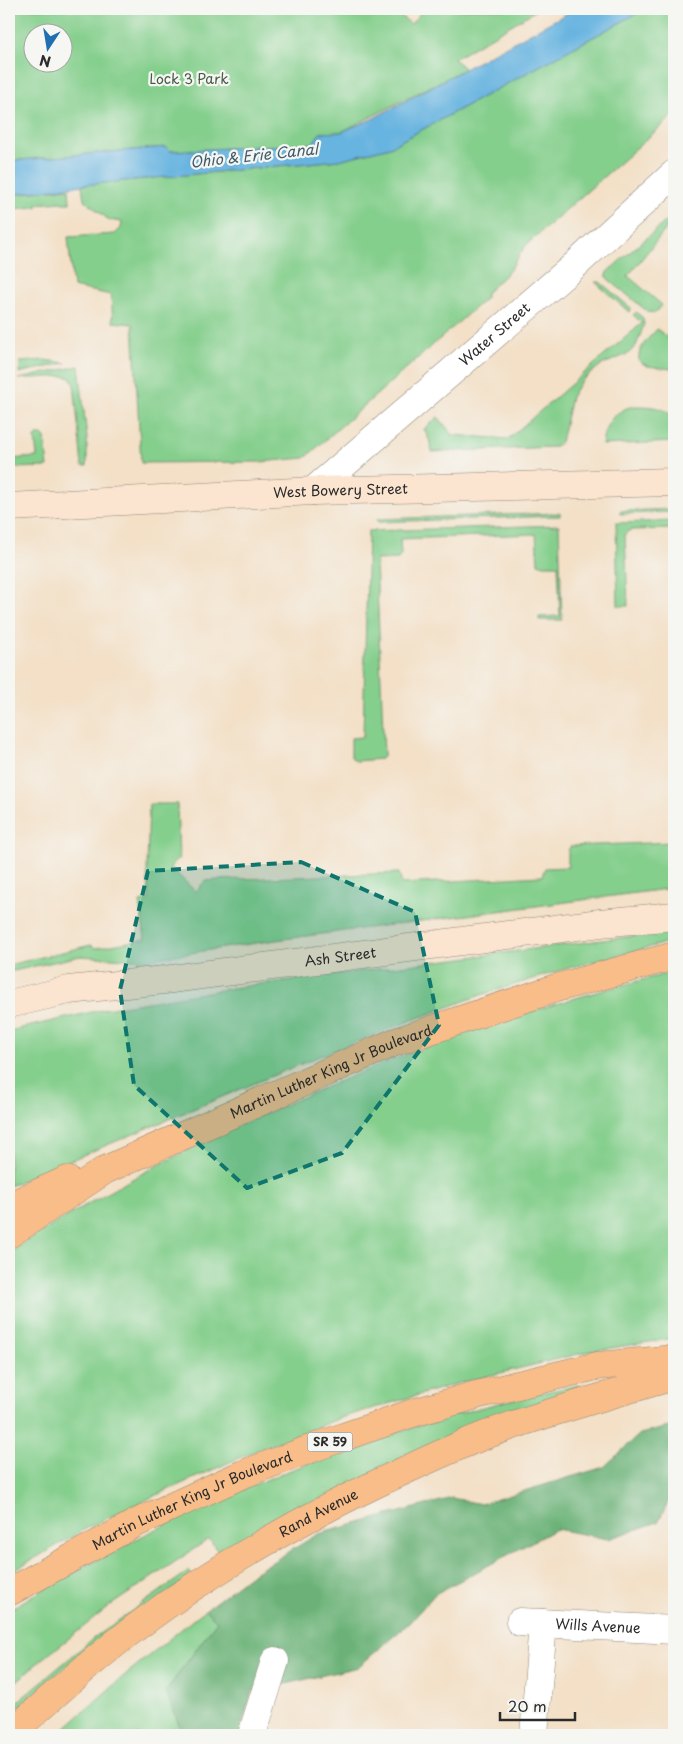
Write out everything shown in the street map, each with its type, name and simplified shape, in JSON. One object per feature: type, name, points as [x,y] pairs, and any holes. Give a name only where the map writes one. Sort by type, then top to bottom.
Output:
[{"type":"main road","name":"Martin Luther King Jr Boulevard","points":[[9,1234],[105,1170],[395,1042],[556,988],[674,956]]},
{"type":"main road","points":[[9,1206],[62,1181],[105,1170]]},
{"type":"main road","name":"Martin Luther King Jr Boulevard","points":[[9,1592],[154,1515],[243,1474],[342,1437],[413,1413],[476,1395],[597,1366],[674,1359]]},
{"type":"main road","name":"Rand Avenue","points":[[9,1735],[52,1696],[133,1629],[201,1581],[296,1524],[376,1483],[501,1429],[674,1376]]},
{"type":"street","name":"Water Street","points":[[313,491],[559,280],[674,174]]},
{"type":"street","name":"West Bowery Street","points":[[9,507],[313,491],[674,482]]},
{"type":"street","name":"Ash Street","points":[[9,1004],[69,990],[164,980],[674,916]]},
{"type":"street","name":"Wills Avenue","points":[[534,1735],[531,1623],[674,1630]]},
{"type":"street","points":[[252,1735],[275,1661]]},
{"type":"highlighted area","points":[[301,862],[415,912],[439,1025],[342,1153],[247,1188],[134,1085],[120,990],[148,871]]},
{"type":"green space","name":"Lock 3 Park","points":[[9,9],[392,9],[411,24],[424,9],[538,9],[454,59],[465,69],[341,132],[320,133],[312,144],[170,151],[165,147],[9,161]]},
{"type":"green space","points":[[645,9],[663,9],[674,18],[674,115],[526,245],[509,271],[486,293],[486,298],[305,458],[260,462],[141,463],[133,324],[113,322],[111,295],[73,287],[68,237],[115,234],[121,228],[122,222],[109,220],[84,200],[82,185],[339,160],[390,147]]},
{"type":"green space","points":[[69,188],[70,203],[37,204],[37,207],[9,209],[9,195]]},
{"type":"green space","points":[[672,216],[674,219],[628,276],[662,305],[655,313],[648,312],[608,279],[606,275],[607,272]]},
{"type":"green space","points":[[595,282],[600,282],[632,309],[629,312]]},
{"type":"green space","points":[[636,312],[643,318],[644,324],[636,346],[628,354],[601,365],[581,381],[571,397],[561,442],[554,447],[432,452],[424,429],[438,417],[453,435],[508,439],[642,323],[633,315]]},
{"type":"green space","points":[[657,329],[674,343],[674,363],[671,369],[647,366],[639,361],[642,348]]},
{"type":"green space","points":[[44,360],[66,363],[19,373],[20,362]]},
{"type":"green space","points":[[79,366],[87,438],[87,466],[82,466],[74,384],[71,378],[64,376],[18,379]]},
{"type":"green space","points":[[634,406],[657,408],[668,412],[675,424],[674,442],[602,445],[605,431],[611,420],[621,411]]},
{"type":"green space","points":[[37,435],[42,435],[45,438],[48,467],[9,468],[9,459],[37,457],[35,438]]},
{"type":"green space","points":[[674,509],[674,512],[620,514],[620,511]]},
{"type":"green space","points":[[560,513],[560,516],[378,522],[377,519]]},
{"type":"green space","points":[[674,521],[674,529],[630,530],[625,534],[628,606],[618,606],[616,523]]},
{"type":"green space","points":[[559,525],[562,620],[539,620],[539,617],[560,616],[558,565],[538,563],[536,534],[400,539],[401,554],[398,559],[376,560],[384,755],[381,759],[356,761],[351,757],[351,738],[363,737],[368,531]]},
{"type":"green space","points":[[149,804],[177,804],[179,858],[170,867],[196,892],[205,881],[217,880],[399,873],[402,884],[542,876],[545,868],[568,867],[568,850],[571,846],[674,842],[674,888],[276,940],[144,960],[80,956],[9,972],[9,965],[91,945],[95,948],[145,939],[140,902],[149,900],[147,868]]},
{"type":"green space","points":[[672,931],[674,941],[569,968],[484,994],[407,1022],[320,1056],[9,1186],[9,1031],[105,1009],[245,986]]},
{"type":"green space","points":[[674,972],[674,1338],[587,1352],[463,1382],[343,1417],[248,1454],[163,1492],[89,1527],[9,1573],[9,1252],[141,1174],[304,1096],[364,1071],[486,1026],[548,1006]]},
{"type":"green space","points":[[578,1385],[580,1392],[221,1556],[209,1539],[111,1605],[9,1688],[9,1610],[75,1572],[143,1536],[213,1503],[284,1473],[356,1446],[429,1422]]},
{"type":"green space","points":[[673,1426],[674,1491],[658,1522],[608,1539],[556,1529],[435,1594],[409,1623],[358,1667],[252,1692],[239,1735],[183,1735],[166,1691],[217,1621],[205,1610],[251,1575],[318,1534],[452,1498],[481,1504],[604,1467],[640,1434]]},
{"type":"green space","points":[[189,1571],[192,1575],[64,1668],[9,1716],[9,1709],[95,1637]]},
{"type":"green space","points":[[205,1610],[218,1620],[166,1691],[183,1735],[57,1735],[125,1675]]},
{"type":"water","name":"Ohio & Erie Canal","points":[[575,9],[645,9],[390,147],[339,160],[83,185],[9,195],[9,161],[166,147],[170,151],[312,144],[320,133],[341,132],[372,119]]}]
